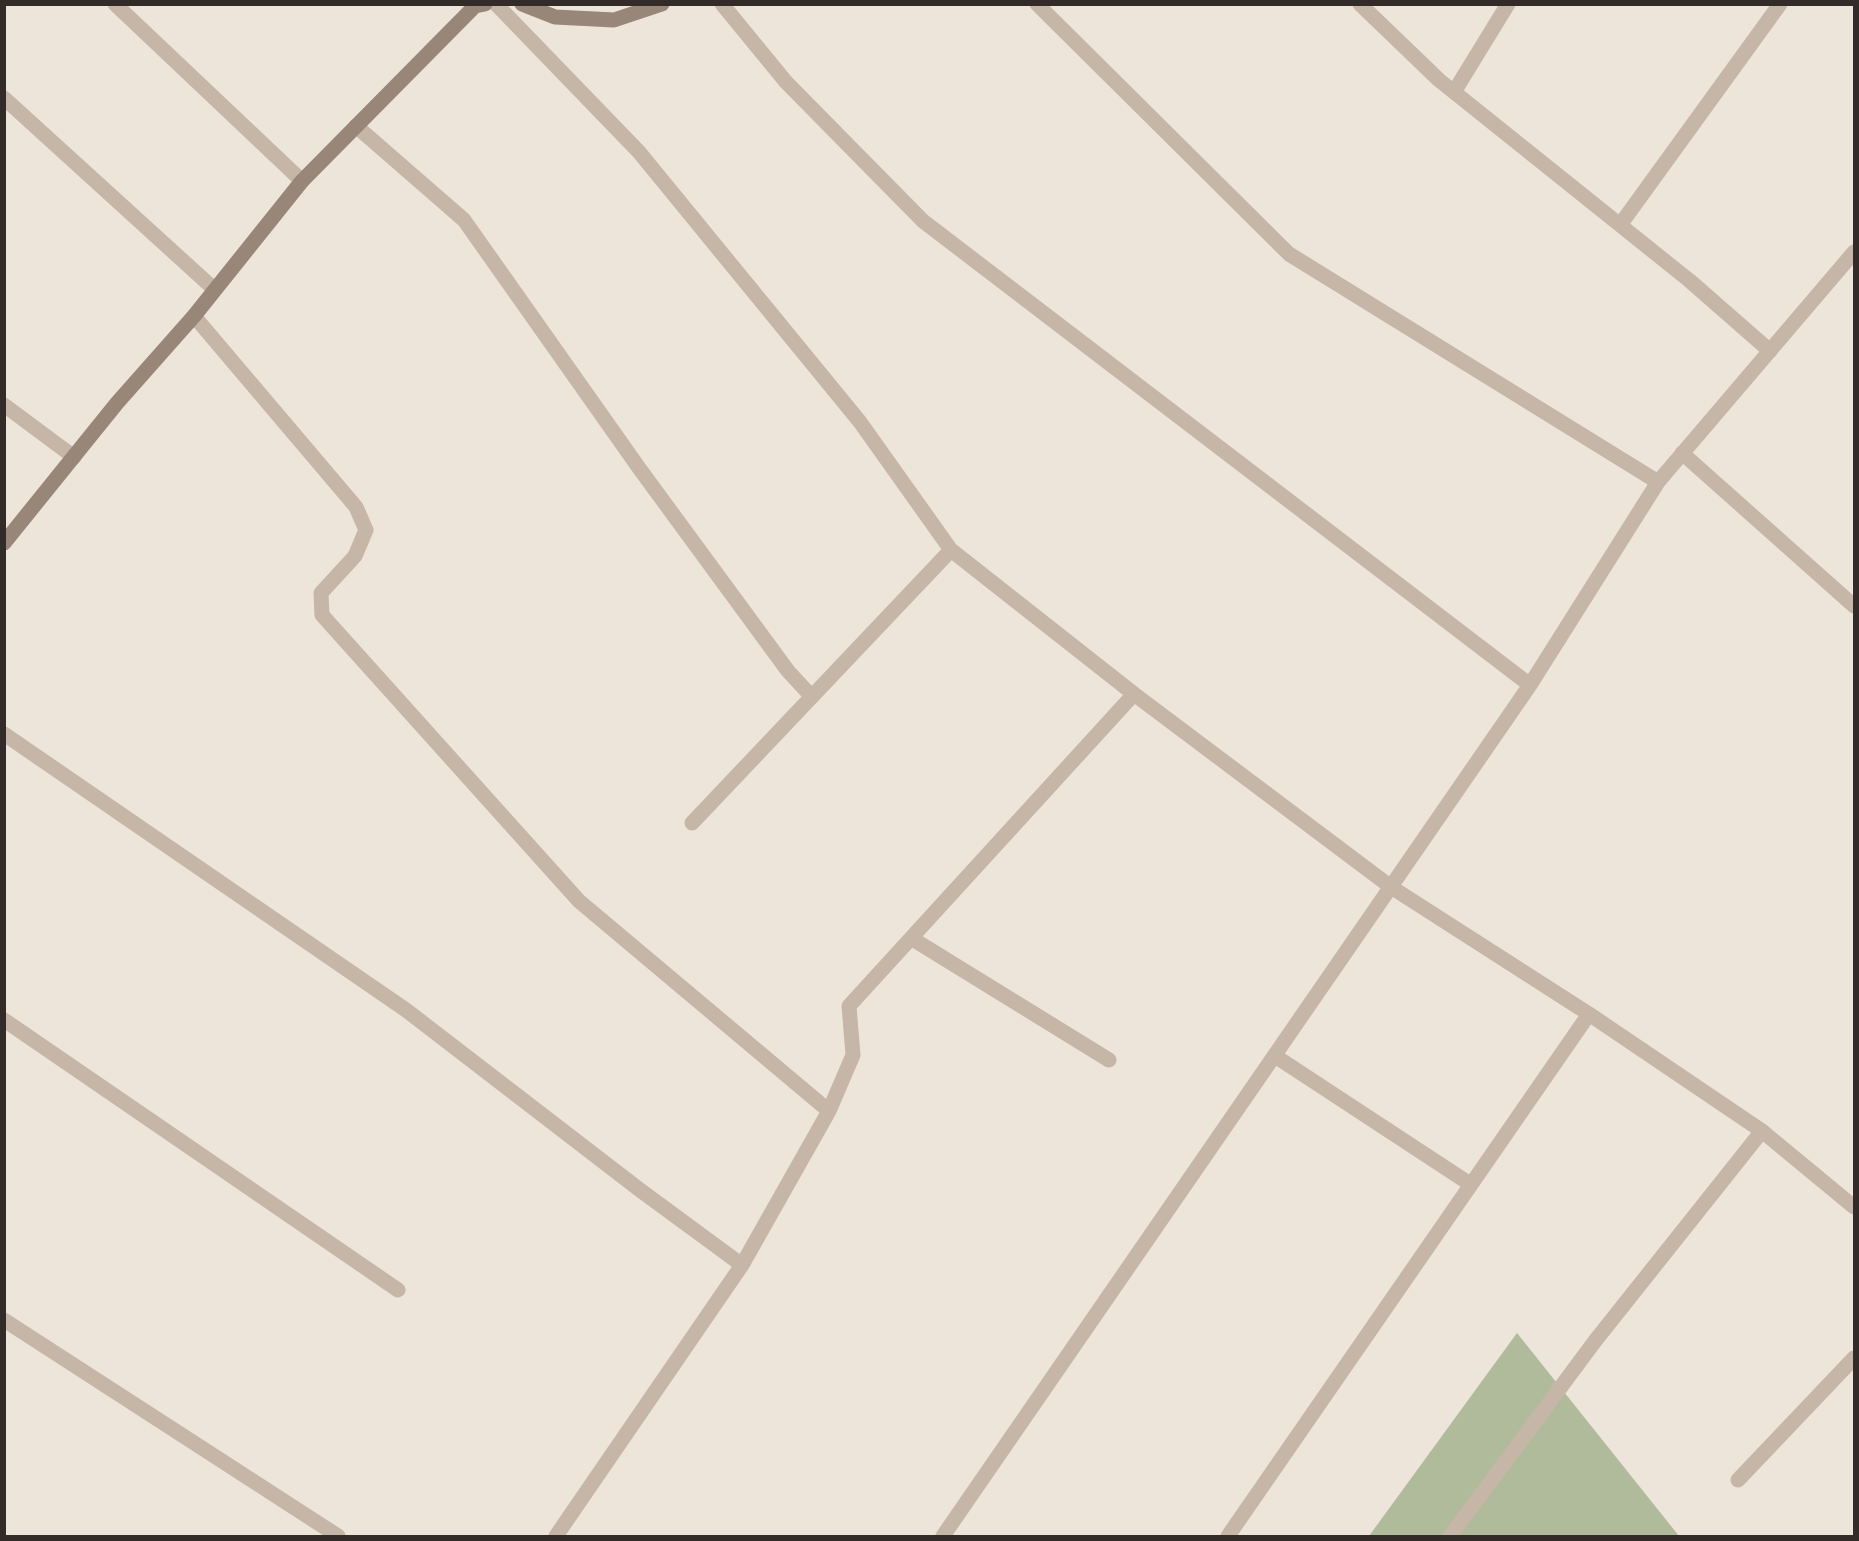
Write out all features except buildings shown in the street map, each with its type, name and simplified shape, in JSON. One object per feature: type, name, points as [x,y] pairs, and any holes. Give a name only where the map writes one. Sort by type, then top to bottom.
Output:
[{"type":"street","points":[[115,4],[302,181]]},
{"type":"street","points":[[4,543],[194,316],[302,181],[475,6],[484,4]]},
{"type":"street","points":[[496,4],[639,152],[860,422],[951,550],[1134,694],[1391,887],[1589,1014],[1761,1131],[1854,1207]]},
{"type":"street","points":[[522,4],[555,17],[614,20],[662,4]]},
{"type":"street","points":[[722,4],[786,82],[923,221],[1530,684]]},
{"type":"street","points":[[1037,4],[1289,254],[1658,482]]},
{"type":"street","points":[[1360,4],[1454,92],[1690,281],[1770,351]]},
{"type":"street","points":[[1454,92],[1509,4]]},
{"type":"street","points":[[1620,225],[1780,4]]},
{"type":"street","points":[[4,98],[214,290]]},
{"type":"street","points":[[356,126],[464,220],[646,478],[788,671],[812,697]]},
{"type":"street","points":[[943,1536],[1530,684],[1658,482],[1854,252]]},
{"type":"street","points":[[194,316],[356,507],[360,515],[366,530],[355,556],[321,593],[322,615],[579,902],[830,1111]]},
{"type":"street","points":[[4,405],[74,457]]},
{"type":"street","points":[[1682,453],[1854,606]]},
{"type":"street","points":[[692,823],[951,550]]},
{"type":"street","points":[[556,1536],[742,1264],[830,1111],[853,1056],[849,1006],[1134,694]]},
{"type":"street","points":[[4,734],[406,1010],[640,1190],[742,1264]]},
{"type":"street","points":[[911,938],[1109,1060]]},
{"type":"street","points":[[1228,1536],[1589,1014]]},
{"type":"street","points":[[4,1020],[398,1290]]},
{"type":"street","points":[[1275,1056],[1470,1184]]},
{"type":"street","points":[[1450,1536],[1595,1341],[1761,1131]]},
{"type":"street","points":[[4,1320],[338,1536]]},
{"type":"street","points":[[1738,1480],[1854,1358]]},
{"type":"green space","points":[[1517,1333],[1679,1536],[1369,1536]]}]
